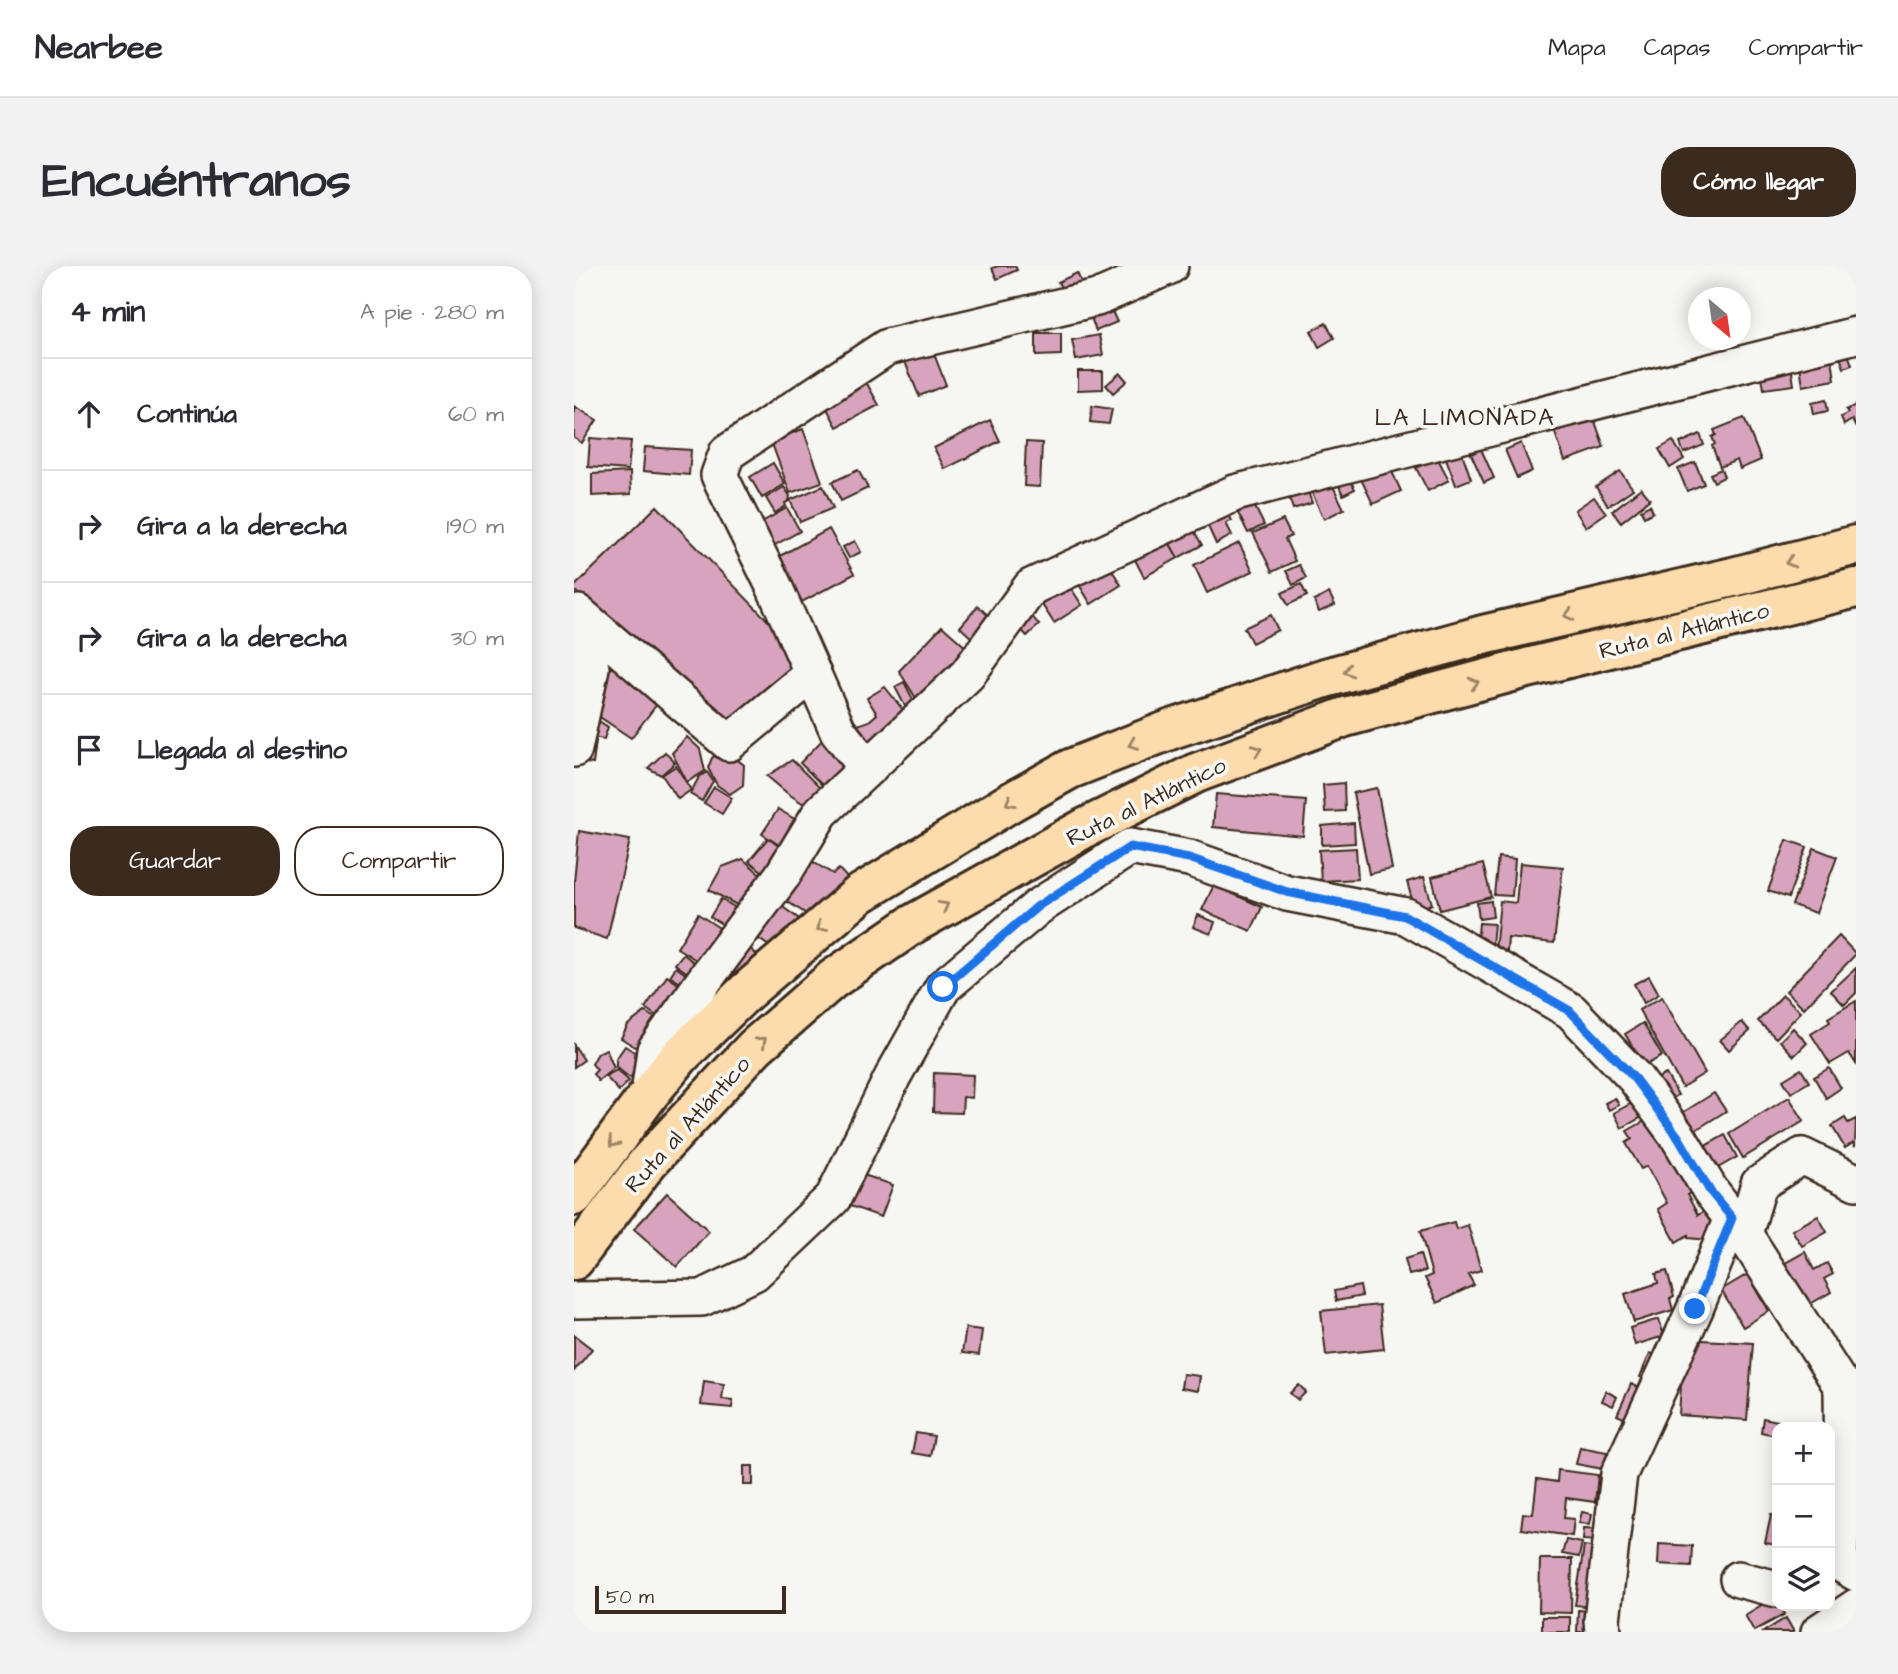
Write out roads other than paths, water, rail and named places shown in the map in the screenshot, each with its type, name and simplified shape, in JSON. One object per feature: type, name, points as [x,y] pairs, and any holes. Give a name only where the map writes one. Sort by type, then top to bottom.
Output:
[{"type":"highway","name":"Ruta al Atlántico","points":[[574,1196],[681,1055],[747,991],[860,894],[1070,769],[1172,729],[1325,678],[1483,635],[1733,577],[1856,545]]},
{"type":"highway","name":"Ruta al Atlántico","points":[[574,1260],[648,1162],[755,1047],[833,979],[913,924],[1085,828],[1196,773],[1345,717],[1527,668],[1856,588]]},
{"type":"street","points":[[868,769],[838,731],[774,586],[719,475],[726,453],[887,347],[1097,298],[1170,266]]},
{"type":"street","points":[[649,1094],[656,1050],[782,876],[821,812],[967,675],[1031,587],[1235,494],[1856,335]]},
{"type":"street","points":[[574,749],[591,667],[578,613],[729,743],[812,674]]},
{"type":"street","points":[[574,1300],[702,1298],[754,1273],[833,1198],[893,1076],[943,987],[1038,906],[1130,847],[1189,858],[1287,892],[1405,916],[1570,1011],[1634,1078],[1679,1138],[1710,1191],[1738,1226],[1849,1388],[1839,1563],[1856,1573]]},
{"type":"street","points":[[1603,1632],[1602,1620],[1619,1474],[1695,1309],[1759,1184],[1802,1156],[1856,1182]]},
{"type":"street","points":[[1738,1579],[1772,1588]]},
{"type":"street","points":[[1835,1599],[1856,1606]]},
{"type":"street","points":[[1819,1632],[1856,1606]]},
{"type":"district","name":"LA LIMONADA","points":[[1465,417]]}]
